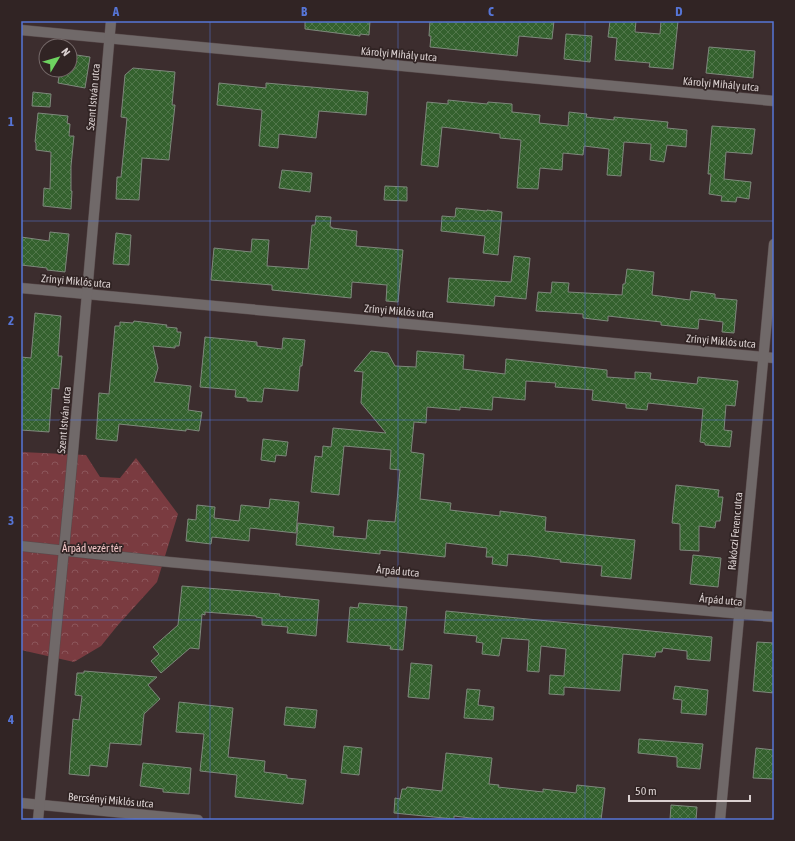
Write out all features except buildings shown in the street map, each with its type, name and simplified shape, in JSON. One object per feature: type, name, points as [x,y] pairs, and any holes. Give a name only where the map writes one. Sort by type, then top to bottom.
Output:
[{"type":"street","name":"Szent István utca","points":[[38,820],[88,294],[111,21]]},
{"type":"street","name":"Károlyi Mihály utca","points":[[21,30],[774,101]]},
{"type":"street","name":"Rákóczi Ferenc utca","points":[[720,820],[739,614],[769,358],[774,244]]},
{"type":"street","name":"Zrínyi Miklós utca","points":[[21,288],[769,358]]},
{"type":"street","name":"Árpád utca","points":[[21,546],[169,562],[774,617]]},
{"type":"street","name":"Bercsényi Miklós utca","points":[[21,803],[198,820]]},
{"type":"green space","name":"Árpád vezér tér","points":[[21,452],[86,455],[100,477],[120,478],[136,458],[178,514],[157,582],[101,646],[74,662],[21,650]]}]
